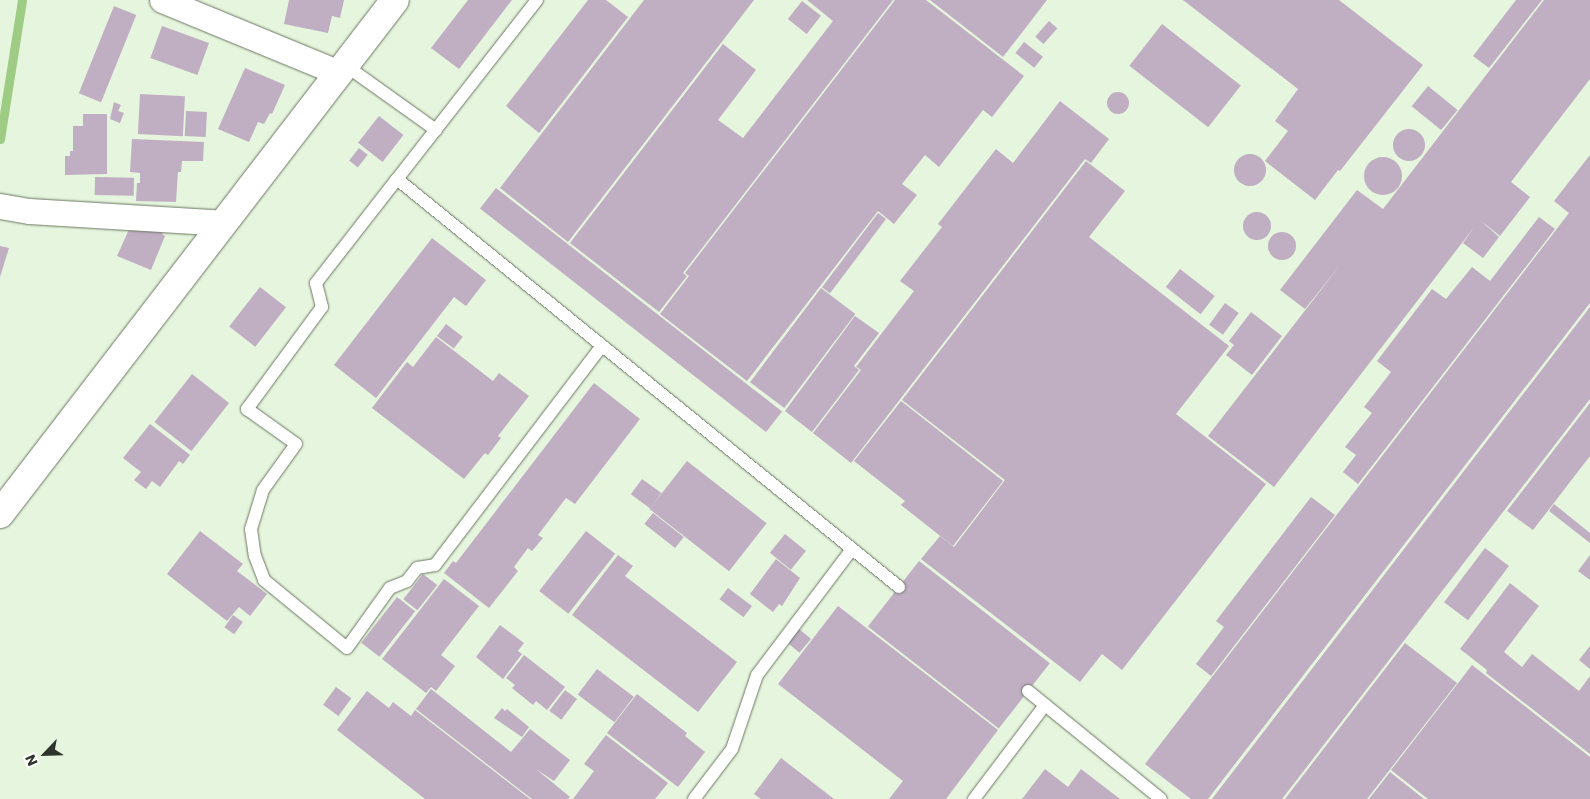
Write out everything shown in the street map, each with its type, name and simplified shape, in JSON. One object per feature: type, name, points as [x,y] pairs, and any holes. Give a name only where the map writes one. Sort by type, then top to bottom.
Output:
[{"type":"street","points":[[162,0],[342,69]]},
{"type":"street","points":[[0,514],[395,0]]},
{"type":"street","points":[[0,206],[29,211],[223,223]]},
{"type":"lane","points":[[537,0],[316,283],[322,307],[248,409],[296,444],[263,490],[251,529],[255,556],[264,580],[347,648],[390,588],[407,581],[417,568],[435,565],[602,346]]},
{"type":"lane","points":[[342,69],[436,130]]},
{"type":"lane","points":[[397,179],[899,587]]},
{"type":"lane","points":[[694,799],[732,749],[757,675],[852,549]]},
{"type":"lane","points":[[1028,691],[1161,799]]},
{"type":"lane","points":[[974,799],[1045,705]]},
{"type":"building","points":[[289,0],[344,0],[340,18],[332,16],[328,33],[284,24]]},
{"type":"building","points":[[468,0],[512,0],[459,69],[431,48]]},
{"type":"building","points":[[588,0],[606,0],[628,17],[539,133],[506,106]]},
{"type":"building","points":[[644,0],[754,0],[568,242],[500,188]]},
{"type":"building","points":[[807,0],[893,0],[683,273],[687,276],[659,312],[570,243],[723,44],[756,70],[718,120],[743,138],[833,21]]},
{"type":"building","points":[[895,0],[926,0],[1024,76],[992,117],[983,110],[939,167],[925,155],[902,184],[917,195],[894,224],[878,211],[747,381],[660,314],[689,276],[685,273]]},
{"type":"building","points":[[930,0],[1047,0],[1003,57]]},
{"type":"building","points":[[1183,0],[1339,0],[1423,65],[1315,200],[1265,161],[1288,131],[1275,121],[1298,89]]},
{"type":"building","points":[[1516,0],[1542,0],[1489,68],[1473,56]]},
{"type":"building","points":[[1544,0],[1590,0],[1590,79],[1511,182],[1530,197],[1500,236],[1480,220],[1499,237],[1483,258],[1463,243],[1475,226],[1274,487],[1208,436],[1341,264],[1305,309],[1280,290],[1357,190],[1383,209]]},
{"type":"building","points":[[802,1],[821,16],[807,34],[788,19]]},
{"type":"building","points":[[114,6],[136,15],[101,102],[79,93]]},
{"type":"building","points":[[1049,21],[1057,28],[1044,44],[1035,37]]},
{"type":"building","points":[[1162,24],[1241,86],[1208,127],[1129,66]]},
{"type":"building","points":[[162,26],[209,43],[197,75],[150,58]]},
{"type":"building","points":[[1024,42],[1043,57],[1034,68],[1015,53]]},
{"type":"building","points":[[245,68],[285,85],[272,114],[270,113],[264,124],[258,122],[249,142],[218,129]]},
{"type":"building","points":[[1428,86],[1458,110],[1441,130],[1412,106]]},
{"type":"building","points":[[1118,92],[1126,95],[1129,103],[1126,111],[1118,114],[1110,111],[1107,103],[1110,95]]},
{"type":"building","points":[[140,94],[185,96],[183,136],[138,134]]},
{"type":"building","points":[[1060,101],[1109,139],[1091,163],[1085,159],[851,463],[813,433],[861,370],[856,367],[914,291],[900,281],[942,227],[938,224],[996,149],[1013,163]]},
{"type":"building","points":[[114,102],[121,105],[118,111],[124,113],[120,123],[110,119]]},
{"type":"building","points":[[186,111],[207,112],[206,137],[185,136]]},
{"type":"building","points":[[83,114],[107,114],[107,174],[65,175],[65,156],[70,156],[70,151],[73,151],[73,126],[83,126]]},
{"type":"building","points":[[379,116],[403,135],[382,162],[358,143]]},
{"type":"building","points":[[1409,129],[1415,130],[1420,134],[1424,139],[1424,151],[1420,156],[1415,160],[1409,161],[1403,160],[1398,156],[1394,151],[1393,145],[1394,139],[1398,134],[1403,130]]},
{"type":"building","points":[[132,139],[204,142],[203,161],[182,161],[181,172],[178,172],[176,202],[136,201],[137,183],[140,183],[140,173],[130,172]]},
{"type":"building","points":[[359,148],[368,155],[358,167],[349,161]]},
{"type":"building","points":[[1250,154],[1256,155],[1261,159],[1265,164],[1265,176],[1261,181],[1256,185],[1250,186],[1244,185],[1239,181],[1235,176],[1234,170],[1235,164],[1239,159],[1244,155]]},
{"type":"building","points":[[1590,155],[1590,303],[1208,799],[1191,799],[1145,764],[1569,213],[1554,201]]},
{"type":"building","points":[[1383,157],[1396,163],[1402,176],[1396,189],[1383,195],[1370,189],[1364,176],[1370,163]]},
{"type":"building","points":[[1086,161],[1125,191],[1089,237],[1229,346],[1176,414],[1266,484],[1122,670],[1102,654],[1080,682],[921,559],[940,536],[954,547],[1005,480],[902,400]]},
{"type":"building","points":[[95,177],[134,178],[134,196],[95,195]]},
{"type":"building","points":[[496,188],[782,411],[766,432],[480,208]]},
{"type":"building","points":[[1257,212],[1267,216],[1271,226],[1267,236],[1257,240],[1247,236],[1243,226],[1247,216]]},
{"type":"building","points":[[878,213],[886,219],[830,293],[822,287]]},
{"type":"building","points":[[1539,217],[1555,229],[1358,484],[1343,472],[1356,455],[1345,447],[1372,413],[1364,407],[1391,372],[1377,361],[1432,289],[1446,299],[1472,267],[1490,281]]},
{"type":"building","points":[[131,225],[164,230],[162,234],[165,236],[151,270],[117,256]]},
{"type":"building","points":[[1282,232],[1292,236],[1296,246],[1292,256],[1282,260],[1272,256],[1268,246],[1272,236]]},
{"type":"building","points":[[432,238],[486,280],[466,306],[454,297],[376,398],[334,365]]},
{"type":"building","points":[[0,246],[9,248],[0,277]]},
{"type":"building","points":[[1180,269],[1215,296],[1201,314],[1166,287]]},
{"type":"building","points":[[260,287],[286,307],[255,347],[229,326]]},
{"type":"building","points":[[821,288],[855,314],[784,408],[750,382]]},
{"type":"building","points":[[1225,303],[1239,313],[1223,335],[1209,325]]},
{"type":"building","points":[[1590,307],[1590,399],[1282,799],[1212,799]]},
{"type":"building","points":[[1251,312],[1282,336],[1252,375],[1226,355],[1234,345],[1229,341]]},
{"type":"building","points":[[855,316],[879,333],[854,366],[859,370],[812,432],[785,411]]},
{"type":"building","points":[[446,324],[463,337],[454,349],[437,336]]},
{"type":"building","points":[[436,337],[493,381],[499,373],[529,396],[498,436],[501,438],[488,455],[485,453],[464,479],[372,408],[407,362],[413,367]]},
{"type":"building","points":[[192,374],[229,403],[191,451],[154,422]]},
{"type":"building","points":[[594,383],[640,419],[575,504],[566,498],[538,535],[543,538],[532,551],[528,548],[514,567],[518,571],[489,608],[444,573],[453,561],[456,563]]},
{"type":"building","points":[[901,401],[1003,481],[953,546],[901,505],[905,501],[854,461]]},
{"type":"building","points":[[1590,403],[1590,456],[1533,530],[1507,511]]},
{"type":"building","points":[[150,424],[190,455],[183,464],[179,461],[160,487],[152,481],[146,489],[134,480],[141,472],[123,458]]},
{"type":"building","points":[[687,461],[767,523],[729,571],[649,509]]},
{"type":"building","points":[[642,479],[661,493],[650,508],[631,494]]},
{"type":"building","points":[[1311,497],[1335,515],[1211,676],[1196,664],[1224,627],[1216,621]]},
{"type":"building","points":[[1554,504],[1590,533],[1590,543],[1549,511]]},
{"type":"building","points":[[653,513],[684,537],[675,548],[644,524]]},
{"type":"building","points":[[200,531],[243,564],[237,571],[267,594],[250,616],[239,607],[227,621],[167,574]]},
{"type":"building","points":[[586,531],[615,554],[568,614],[539,591]]},
{"type":"building","points":[[785,534],[806,551],[791,570],[770,553]]},
{"type":"building","points":[[1485,548],[1509,566],[1468,620],[1444,602]]},
{"type":"building","points":[[618,555],[633,566],[625,576],[737,662],[698,712],[572,615]]},
{"type":"building","points":[[1590,555],[1590,580],[1578,571]]},
{"type":"building","points":[[776,559],[800,578],[782,606],[779,604],[773,612],[750,594]]},
{"type":"building","points":[[919,561],[1050,663],[999,729],[868,626]]},
{"type":"building","points":[[423,574],[437,585],[417,610],[403,599]]},
{"type":"building","points":[[444,579],[479,606],[441,655],[455,666],[436,691],[431,687],[426,693],[382,659]]},
{"type":"building","points":[[1510,583],[1539,606],[1504,652],[1522,667],[1532,654],[1579,691],[1590,676],[1590,754],[1486,673],[1487,670],[1460,649]]},
{"type":"building","points":[[728,588],[752,606],[744,617],[720,599]]},
{"type":"building","points":[[397,597],[415,611],[379,657],[361,643]]},
{"type":"building","points":[[838,606],[998,730],[946,799],[889,799],[903,781],[778,684]]},
{"type":"building","points":[[233,615],[243,622],[234,634],[224,627]]},
{"type":"building","points":[[500,625],[524,643],[518,651],[522,654],[503,679],[476,657]]},
{"type":"building","points":[[798,628],[811,639],[799,653],[786,642]]},
{"type":"building","points":[[1405,643],[1457,683],[1367,799],[1285,799]]},
{"type":"building","points":[[1590,646],[1590,669],[1579,660]]},
{"type":"building","points":[[524,655],[565,687],[547,710],[536,701],[533,705],[512,688],[515,685],[506,678]]},
{"type":"building","points":[[1472,665],[1590,757],[1590,799],[1428,799],[1391,770]]},
{"type":"building","points":[[597,669],[634,697],[614,722],[578,695]]},
{"type":"building","points":[[336,687],[351,698],[338,716],[323,705]]},
{"type":"building","points":[[431,689],[511,752],[530,729],[570,760],[554,781],[536,769],[570,797],[568,799],[532,799],[416,709]]},
{"type":"building","points":[[565,690],[577,699],[561,720],[549,711]]},
{"type":"building","points":[[367,691],[389,708],[393,702],[411,716],[415,710],[530,799],[425,799],[337,730]]},
{"type":"building","points":[[637,694],[687,733],[685,736],[705,752],[678,787],[607,733]]},
{"type":"building","points":[[502,708],[505,711],[507,709],[529,727],[522,737],[494,718]]},
{"type":"building","points":[[606,735],[668,783],[655,799],[573,799],[594,771],[584,764]]},
{"type":"building","points":[[781,758],[834,799],[761,799],[754,794]]},
{"type":"building","points":[[1045,769],[1068,787],[1081,769],[1120,799],[1022,799]]},
{"type":"building","points":[[1390,772],[1424,799],[1369,799]]},
{"type":"waterway","points":[[0,139],[22,0]]}]
